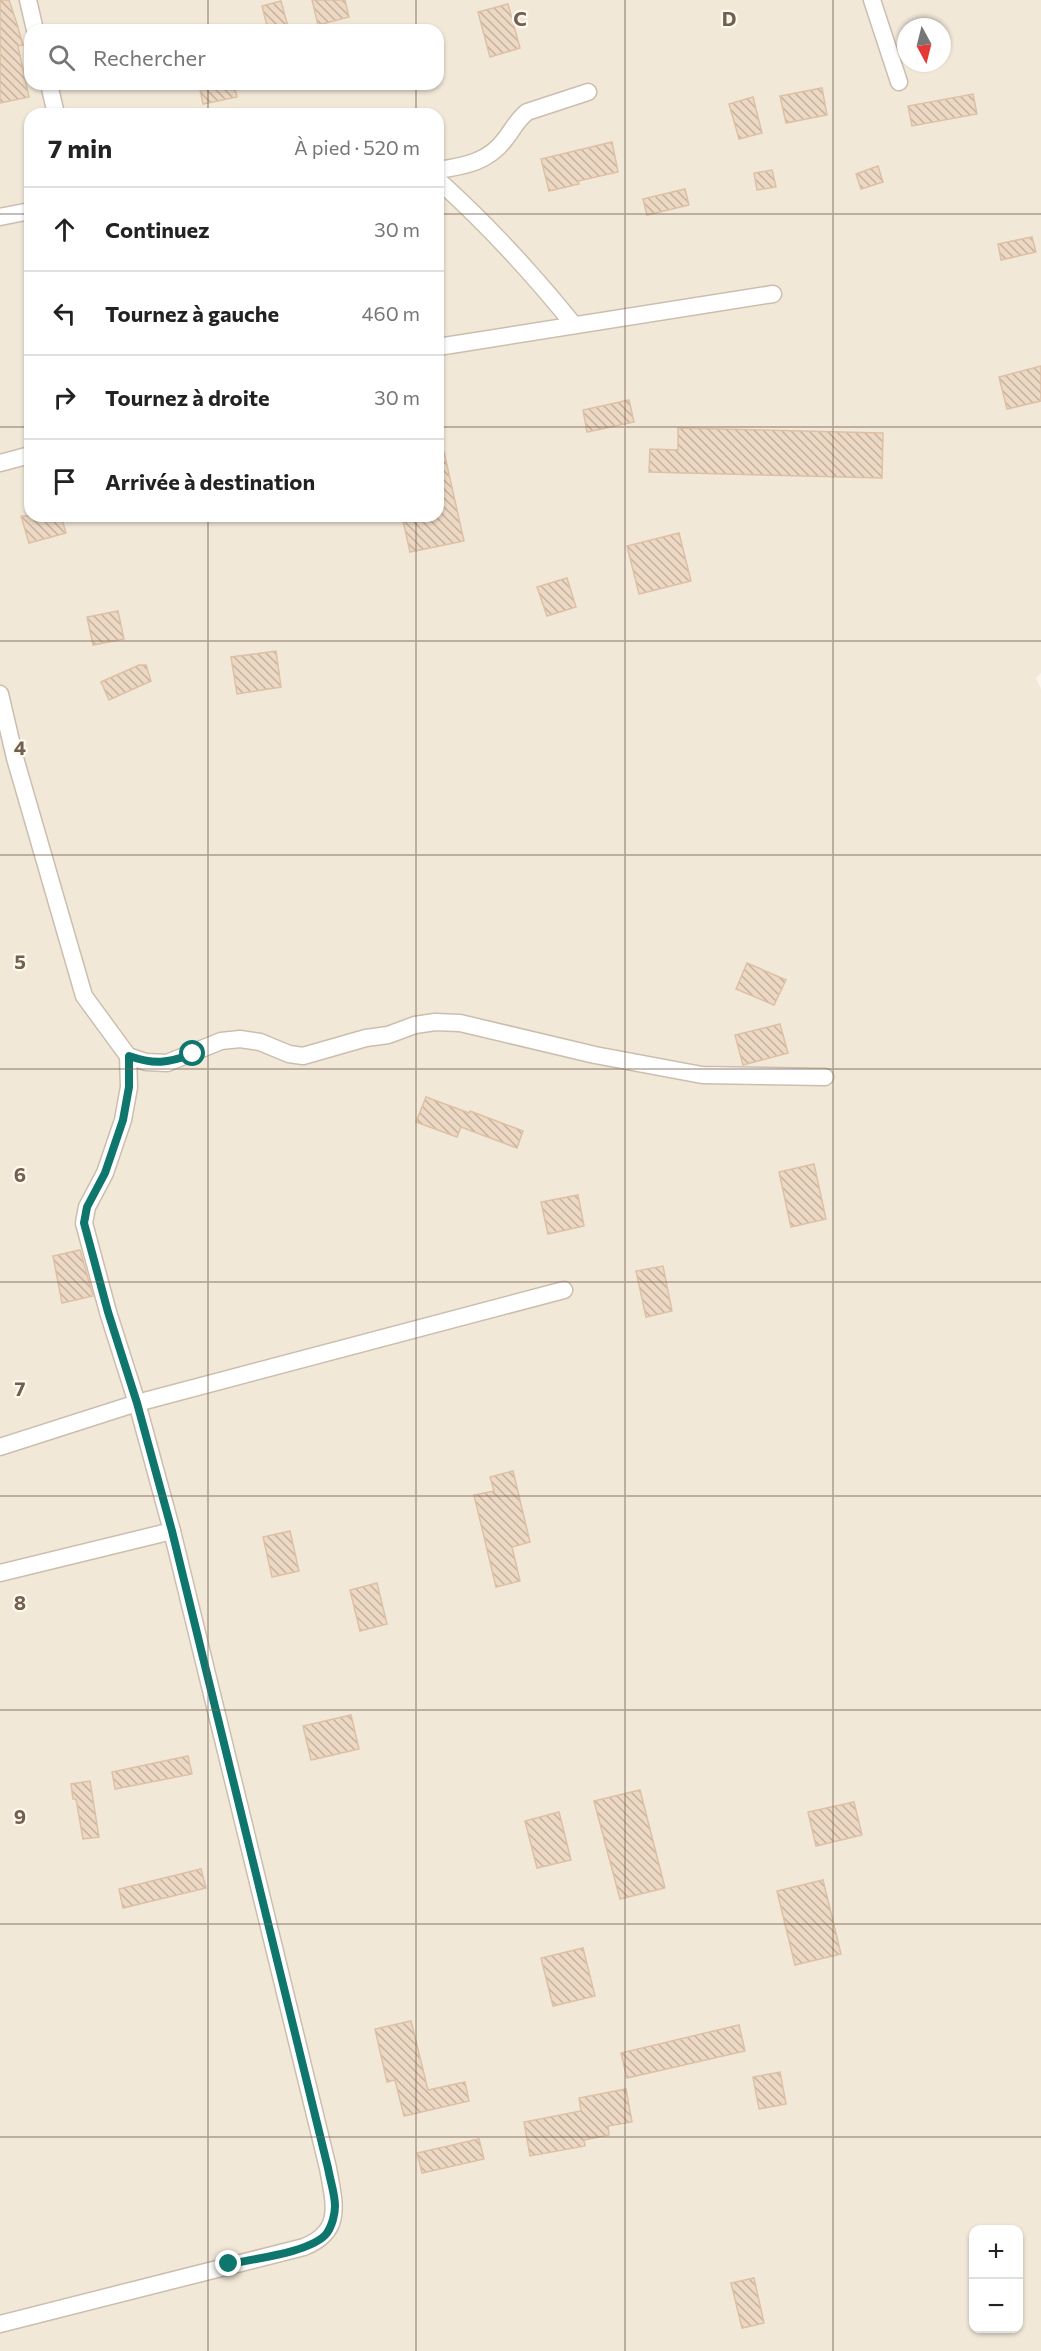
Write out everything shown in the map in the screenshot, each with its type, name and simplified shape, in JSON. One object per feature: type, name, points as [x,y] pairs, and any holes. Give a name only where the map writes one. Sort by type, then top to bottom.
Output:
[{"type":"street","points":[[28,0],[34,24]]},
{"type":"street","points":[[872,0],[899,82]]},
{"type":"street","points":[[50,90],[55,108]]},
{"type":"street","points":[[444,169],[488,157],[500,147],[519,118],[527,112],[588,92]]},
{"type":"street","points":[[444,186],[503,241],[541,283],[574,326]]},
{"type":"street","points":[[0,217],[24,212]]},
{"type":"street","points":[[444,346],[773,294]]},
{"type":"street","points":[[0,463],[24,457]]},
{"type":"street","points":[[0,693],[18,770],[84,996],[129,1056],[146,1062],[166,1063],[221,1041],[240,1039],[260,1042],[289,1054],[303,1056],[366,1038],[388,1035],[415,1025],[435,1022],[460,1023],[595,1055],[702,1075],[825,1077]]},
{"type":"street","points":[[0,2324],[304,2247],[327,2234],[335,2206],[328,2168],[172,1531],[84,1223],[87,1207],[105,1173],[123,1120],[129,1087],[129,1056]]},
{"type":"street","points":[[0,1447],[137,1403],[564,1290]]},
{"type":"street","points":[[0,1573],[172,1531]]},
{"type":"shaded area","points":[[0,0],[1041,0],[1041,673],[1036,678],[1041,689],[1041,2351],[0,2351]]},
{"type":"building","points":[[0,0],[9,0],[23,45],[18,46],[24,74],[24,90],[27,90],[29,97],[0,103]]},
{"type":"building","points":[[312,0],[345,0],[349,17],[318,24]]},
{"type":"building","points":[[281,1],[287,24],[266,24],[262,6]]},
{"type":"building","points":[[508,4],[520,48],[490,57],[478,12]]},
{"type":"building","points":[[822,88],[827,115],[786,123],[780,96]]},
{"type":"building","points":[[200,90],[235,90],[237,97],[203,104]]},
{"type":"building","points":[[973,94],[977,114],[912,126],[908,106]]},
{"type":"building","points":[[753,97],[762,133],[739,139],[729,104]]},
{"type":"building","points":[[612,142],[618,172],[578,181],[579,184],[549,191],[541,159]]},
{"type":"building","points":[[878,166],[883,182],[861,189],[856,174]]},
{"type":"building","points":[[772,170],[776,187],[757,190],[754,173]]},
{"type":"building","points":[[685,189],[689,205],[647,215],[643,199]]},
{"type":"building","points":[[1032,237],[1036,252],[1001,260],[998,244]]},
{"type":"building","points":[[1041,366],[1041,401],[1007,409],[999,377]]},
{"type":"building","points":[[629,400],[634,422],[587,432],[583,410]]},
{"type":"building","points":[[678,428],[883,433],[882,478],[649,472],[650,449],[678,450]]},
{"type":"building","points":[[444,452],[464,541],[410,552],[403,522],[444,522]]},
{"type":"building","points":[[21,516],[24,516],[24,522],[63,522],[66,533],[29,543]]},
{"type":"building","points":[[679,533],[691,581],[639,594],[627,546]]},
{"type":"building","points":[[567,578],[576,607],[547,616],[537,587]]},
{"type":"building","points":[[118,611],[124,639],[93,645],[87,617]]},
{"type":"building","points":[[276,651],[281,687],[237,694],[231,657]]},
{"type":"building","points":[[139,665],[146,665],[151,681],[109,700],[101,682]]},
{"type":"building","points":[[747,963],[786,980],[774,1005],[736,989]]},
{"type":"building","points":[[780,1024],[788,1053],[743,1065],[735,1035]]},
{"type":"building","points":[[426,1097],[523,1131],[517,1148],[461,1127],[457,1137],[416,1122]]},
{"type":"building","points":[[814,1164],[826,1219],[791,1227],[779,1172]]},
{"type":"building","points":[[578,1195],[584,1226],[548,1234],[541,1202]]},
{"type":"building","points":[[80,1250],[93,1296],[62,1303],[53,1256]]},
{"type":"building","points":[[663,1266],[672,1311],[646,1317],[636,1271]]},
{"type":"building","points":[[513,1471],[530,1542],[512,1547],[520,1581],[496,1587],[474,1495],[494,1491],[490,1477]]},
{"type":"building","points":[[290,1531],[299,1571],[272,1577],[263,1537]]},
{"type":"building","points":[[377,1583],[387,1624],[360,1631],[350,1590]]},
{"type":"building","points":[[351,1715],[359,1749],[311,1760],[303,1726]]},
{"type":"building","points":[[188,1756],[192,1774],[115,1789],[112,1772]]},
{"type":"building","points":[[90,1781],[99,1837],[83,1839],[71,1784]]},
{"type":"building","points":[[640,1790],[665,1888],[620,1899],[594,1801]]},
{"type":"building","points":[[854,1802],[862,1835],[816,1846],[808,1812]]},
{"type":"building","points":[[559,1812],[571,1860],[537,1868],[525,1821]]},
{"type":"building","points":[[201,1869],[206,1888],[123,1908],[119,1889]]},
{"type":"building","points":[[823,1880],[841,1954],[795,1965],[777,1891]]},
{"type":"building","points":[[583,1948],[595,1996],[553,2006],[541,1958]]},
{"type":"building","points":[[411,2021],[428,2090],[465,2082],[469,2101],[404,2116],[395,2080],[387,2082],[375,2029]]},
{"type":"building","points":[[739,2025],[745,2051],[627,2078],[621,2053]]},
{"type":"building","points":[[780,2072],[786,2104],[759,2109],[753,2077]]},
{"type":"building","points":[[626,2089],[632,2122],[608,2126],[609,2135],[584,2140],[585,2146],[530,2156],[524,2122],[581,2111],[579,2098]]},
{"type":"building","points":[[479,2139],[484,2159],[422,2173],[417,2153]]},
{"type":"building","points":[[754,2278],[764,2323],[742,2328],[731,2283]]},
{"type":"route","points":[[193,1054],[166,1063],[146,1062],[129,1056],[129,1087],[123,1120],[98,1190],[87,1207],[84,1223],[172,1531],[328,2168],[335,2206],[327,2234],[316,2242],[285,2252],[229,2264]]}]
